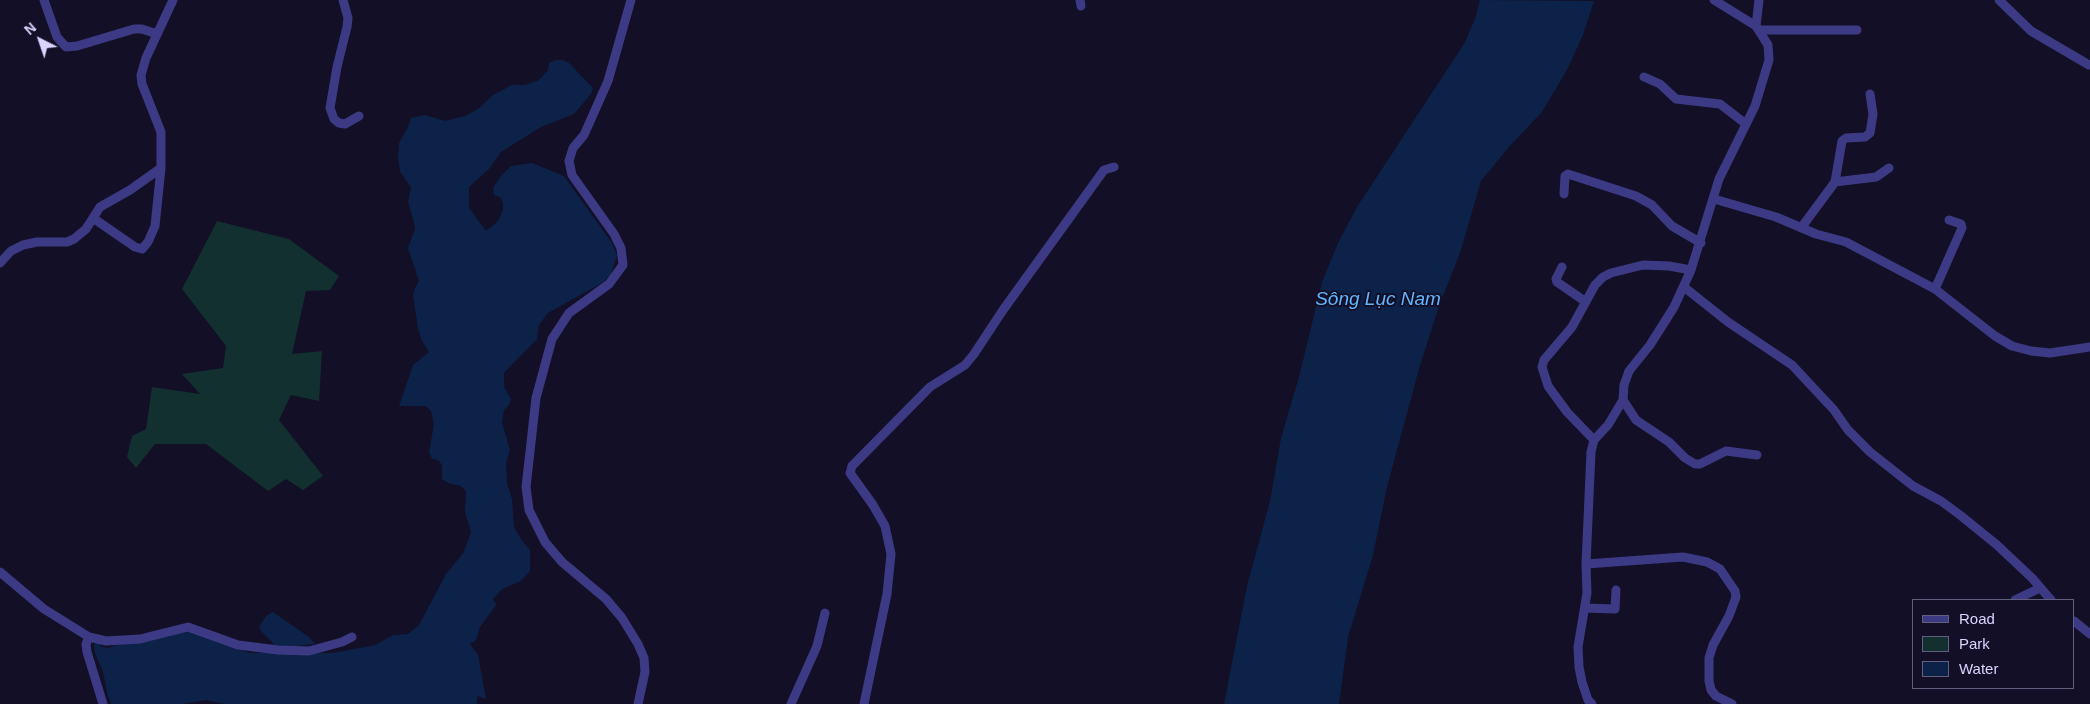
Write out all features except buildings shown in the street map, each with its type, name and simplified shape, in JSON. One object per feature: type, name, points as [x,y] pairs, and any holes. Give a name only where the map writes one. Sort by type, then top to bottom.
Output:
[{"type":"street","points":[[44,0],[57,37],[66,47],[77,46],[134,29],[142,29],[157,34]]},
{"type":"street","points":[[93,218],[135,247],[142,249],[148,242],[154,226],[161,168],[160,132],[141,80],[146,58],[173,0]]},
{"type":"street","points":[[343,0],[348,18],[347,27],[337,67],[330,108],[334,119],[339,123],[345,124],[359,116]]},
{"type":"street","points":[[631,0],[608,81],[584,135],[573,148],[569,160],[572,175],[614,234],[621,248],[623,265],[608,284],[569,313],[552,339],[536,398],[526,487],[529,510],[545,542],[562,562],[606,599],[622,618],[638,644],[644,658],[646,672],[638,704]]},
{"type":"street","points":[[1588,703],[1579,667],[1578,648],[1585,608],[1589,461],[1594,440],[1608,425],[1623,400],[1624,385],[1629,371],[1650,345],[1684,287],[1701,242],[1719,179],[1755,106],[1769,60],[1768,45],[1758,28],[1714,0]]},
{"type":"street","points":[[1758,28],[1759,0]]},
{"type":"street","points":[[1999,0],[2031,31],[2089,65]]},
{"type":"street","points":[[1758,28],[1858,30]]},
{"type":"street","points":[[1644,77],[1660,84],[1676,99],[1720,104],[1746,124]]},
{"type":"street","points":[[1801,228],[1835,182],[1842,141],[1846,138],[1865,137],[1870,133],[1873,114],[1870,94]]},
{"type":"street","points":[[864,704],[888,585],[891,554],[885,526],[874,505],[850,473],[852,466],[930,387],[965,365],[1104,170],[1114,167]]},
{"type":"street","points":[[0,262],[11,251],[23,245],[36,242],[67,242],[74,239],[86,229],[100,206],[130,190],[161,168]]},
{"type":"street","points":[[1835,182],[1876,177],[1889,168]]},
{"type":"street","points":[[1564,194],[1565,176],[1568,174],[1636,196],[1652,205],[1672,226],[1701,242]]},
{"type":"street","points":[[1714,199],[1776,217],[1801,228],[1846,242],[1934,289],[1995,336],[2012,346],[2031,351],[2050,352],[2090,347]]},
{"type":"street","points":[[1934,289],[1962,228],[1961,224],[1949,220]]},
{"type":"street","points":[[1594,440],[1567,412],[1548,386],[1542,367],[1544,360],[1578,319],[1595,285],[1603,277],[1611,273],[1655,265],[1691,270]]},
{"type":"street","points":[[1562,267],[1556,279],[1557,282],[1586,302]]},
{"type":"street","points":[[1684,287],[1728,322],[1792,365],[1834,410],[1848,430],[1870,452],[1913,486],[1941,501],[1998,545],[2050,599]]},
{"type":"street","points":[[1623,400],[1636,420],[1669,442],[1685,458],[1695,464],[1700,464],[1726,451],[1757,455]]},
{"type":"street","points":[[1586,564],[1683,557],[1707,562],[1720,569],[1735,591],[1736,597],[1713,645],[1709,658],[1709,682],[1711,690],[1716,696],[1732,704]]},
{"type":"street","points":[[0,572],[37,605],[89,636],[115,641],[146,637],[188,627],[207,632],[230,644],[278,650],[327,647],[349,640],[352,637]]},
{"type":"street","points":[[2017,599],[2040,588]]},
{"type":"street","points":[[1585,608],[1615,609],[1616,590]]},
{"type":"street","points":[[791,704],[817,646],[825,613]]},
{"type":"street","points":[[2075,622],[2090,634]]},
{"type":"street","points":[[89,636],[86,644],[87,652],[103,704]]},
{"type":"green space","points":[[217,221],[289,239],[339,276],[330,290],[306,291],[292,354],[322,351],[319,401],[291,395],[279,420],[323,476],[303,490],[286,479],[268,491],[206,444],[155,444],[136,468],[127,457],[132,436],[146,429],[152,387],[200,394],[182,374],[223,368],[226,346],[182,289]]},
{"type":"water","name":"Sông Lục Nam","points":[[1480,0],[1594,1],[1583,35],[1568,68],[1542,112],[1508,148],[1481,181],[1460,253],[1439,306],[1419,369],[1387,487],[1373,555],[1348,637],[1339,704],[1224,704],[1247,586],[1270,501],[1281,438],[1299,377],[1322,282],[1338,243],[1357,207],[1464,44],[1475,19]]},
{"type":"water","points":[[563,60],[569,63],[593,88],[591,94],[574,114],[541,127],[501,152],[489,169],[469,187],[469,208],[486,231],[498,221],[503,210],[503,203],[500,197],[494,195],[493,188],[501,176],[511,166],[532,163],[564,176],[612,243],[617,255],[611,274],[602,283],[548,313],[539,325],[537,339],[504,373],[504,387],[511,399],[509,405],[504,410],[502,423],[510,450],[506,463],[507,483],[512,499],[514,527],[530,550],[530,571],[521,581],[502,589],[493,599],[496,605],[480,627],[476,640],[470,644],[478,655],[486,699],[477,696],[477,704],[224,704],[206,700],[183,704],[111,704],[103,672],[95,653],[94,645],[97,641],[102,647],[109,648],[124,642],[183,630],[250,653],[333,653],[375,645],[393,635],[408,634],[419,625],[446,574],[464,552],[471,532],[465,512],[466,491],[461,486],[448,483],[442,479],[442,465],[438,460],[432,459],[429,452],[434,424],[431,411],[426,406],[399,406],[413,365],[429,352],[422,341],[418,328],[413,295],[419,281],[408,248],[415,229],[408,202],[411,188],[400,171],[399,143],[411,118],[425,115],[445,121],[465,116],[478,109],[493,95],[512,85],[525,85],[539,80],[548,70],[549,63]]},
{"type":"water","points":[[273,612],[309,637],[315,644],[278,648],[259,627],[266,616]]}]
